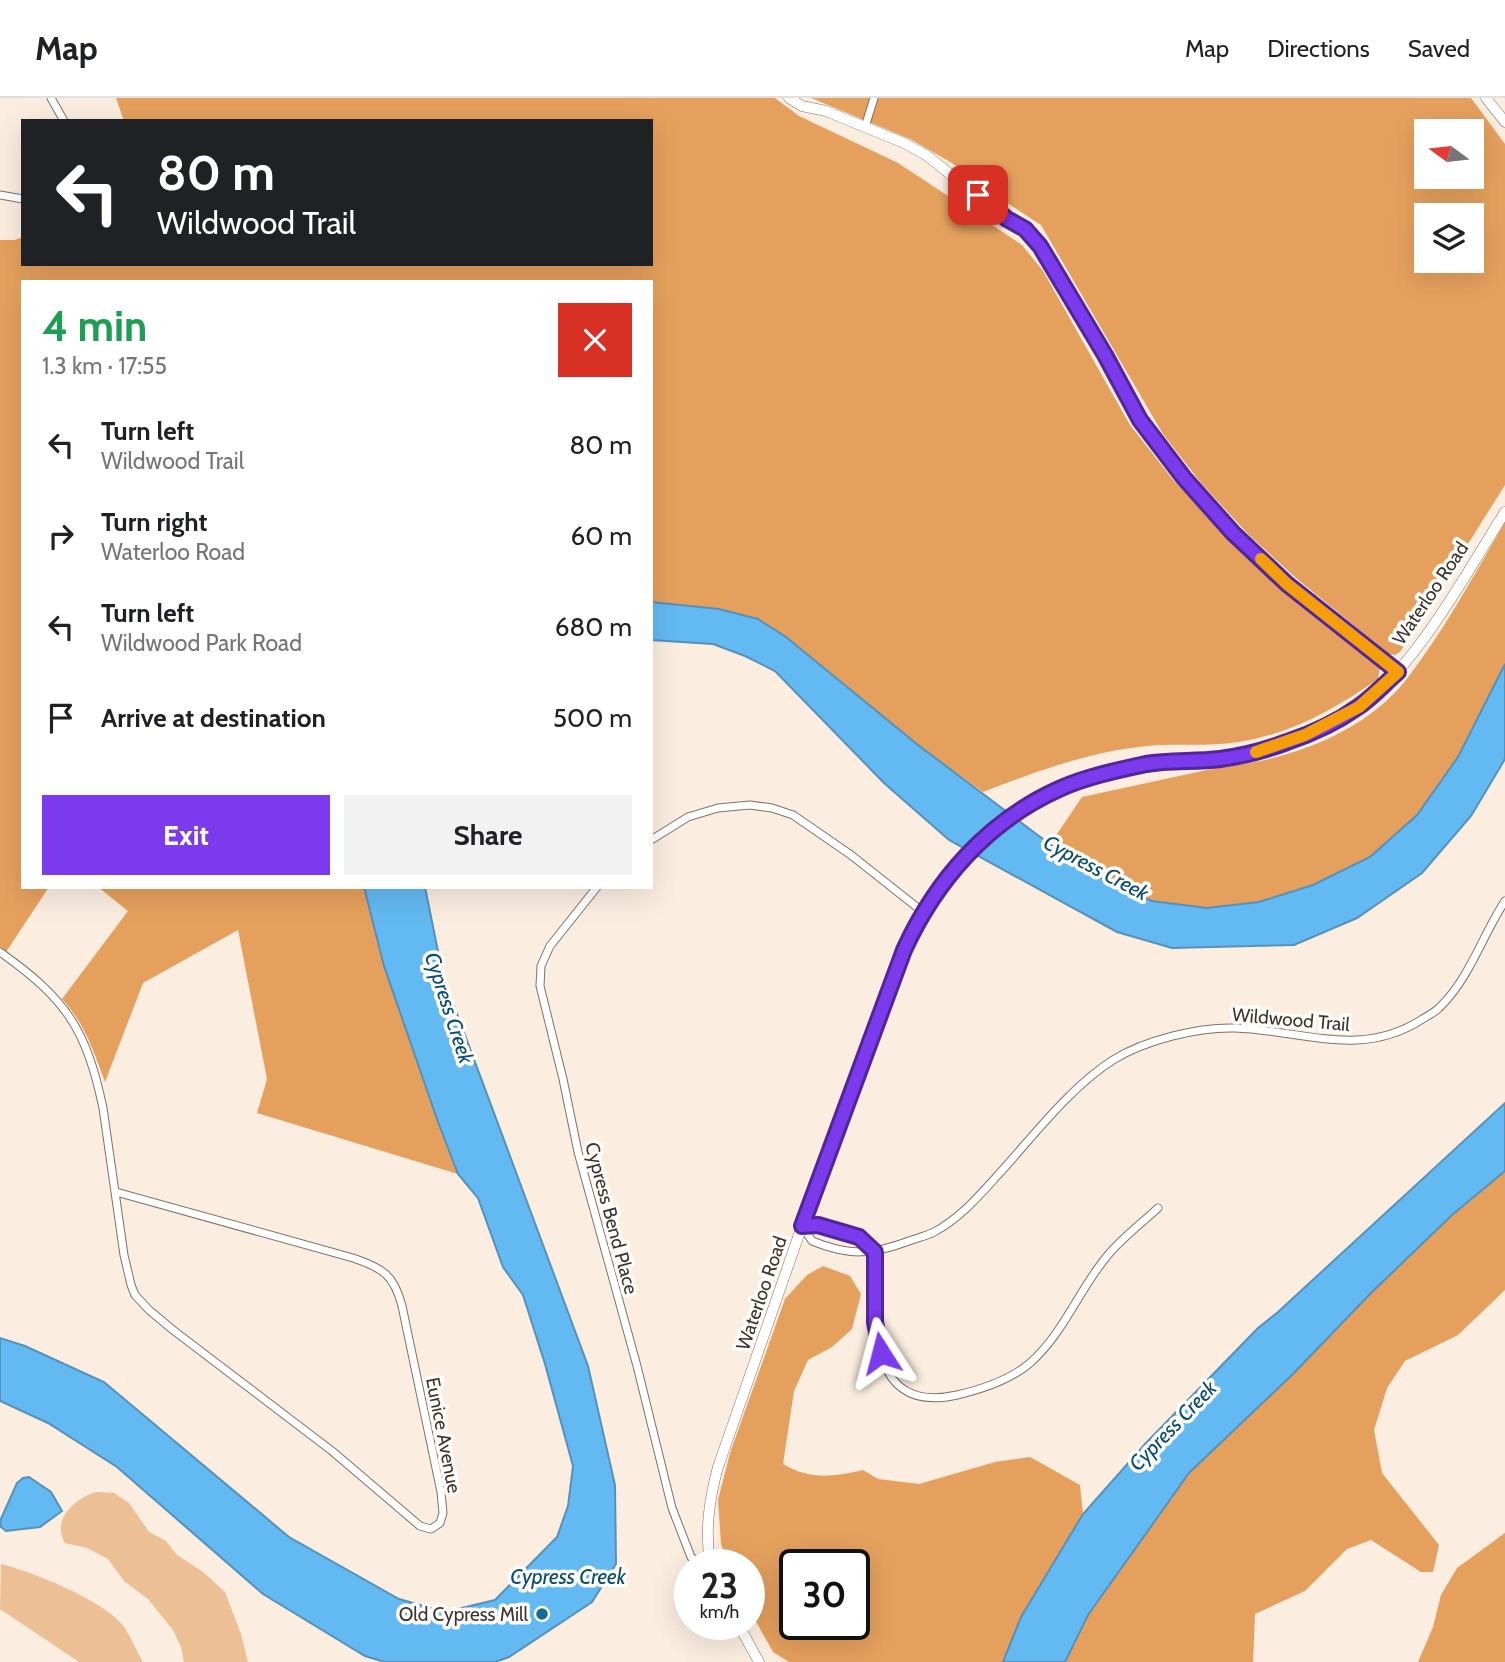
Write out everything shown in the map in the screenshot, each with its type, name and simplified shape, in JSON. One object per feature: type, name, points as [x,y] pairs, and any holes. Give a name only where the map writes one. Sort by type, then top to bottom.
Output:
[{"type":"street","points":[[51,98],[63,119]]},
{"type":"street","points":[[789,98],[802,106],[826,111],[865,127],[926,155],[1007,219],[1025,229],[1040,246],[1068,292],[1140,420],[1184,478],[1233,533],[1287,584],[1398,672]]},
{"type":"street","points":[[865,127],[874,98]]},
{"type":"street","points":[[1486,98],[1505,122]]},
{"type":"street","points":[[0,195],[21,199]]},
{"type":"street","name":"Waterloo Road","points":[[708,1549],[706,1530],[718,1467],[898,963],[923,912],[963,857],[993,829],[1041,799],[1076,782],[1148,764],[1221,759],[1260,751],[1321,728],[1359,707],[1398,672],[1446,606],[1505,512]]},
{"type":"street","points":[[653,839],[688,817],[718,808],[750,805],[772,808],[793,815],[852,856],[923,912]]},
{"type":"street","name":"Cypress Bend Place","points":[[595,889],[550,946],[541,966],[540,986],[578,1152],[637,1366],[672,1508],[688,1549]]},
{"type":"street","name":"Wildwood Trail","points":[[802,1226],[812,1241],[831,1249],[852,1253],[875,1252],[934,1232],[968,1207],[1083,1084],[1114,1059],[1145,1045],[1188,1032],[1232,1028],[1269,1030],[1342,1041],[1375,1040],[1407,1029],[1437,1010],[1465,976],[1505,901]]},
{"type":"street","points":[[0,952],[44,986],[72,1018],[99,1087],[116,1192]]},
{"type":"street","name":"Eunice Avenue","points":[[116,1192],[353,1258],[373,1265],[390,1278],[396,1286],[402,1306],[441,1492],[443,1513],[440,1523],[431,1529],[420,1526],[332,1451],[149,1310],[131,1285],[124,1255],[116,1192]]},
{"type":"street","points":[[802,1226],[818,1225],[859,1237],[875,1252],[875,1322],[888,1372],[901,1389],[910,1394],[941,1399],[1001,1381],[1028,1364],[1050,1342],[1108,1255],[1158,1208]]},
{"type":"street","points":[[747,1640],[759,1662]]},
{"type":"shaded area","points":[[116,98],[775,98],[799,116],[898,163],[1022,245],[1043,271],[1130,425],[1174,481],[1231,540],[1299,603],[1380,668],[1378,679],[1312,719],[1276,733],[1227,743],[1147,746],[1105,752],[1043,770],[983,792],[918,745],[786,637],[758,619],[719,609],[653,602],[653,280],[21,280],[21,889],[48,889],[6,952],[0,948],[0,240],[21,238],[21,266],[653,266],[653,119],[123,119]]},
{"type":"shaded area","points":[[811,98],[1471,98],[1505,144],[1505,485],[1400,652],[1389,654],[1296,578],[1248,534],[1201,483],[1163,434],[1041,225],[952,163],[910,139]]},
{"type":"shaded area","points":[[1505,522],[1505,664],[1458,757],[1417,815],[1370,857],[1313,885],[1259,902],[1207,908],[1152,901],[1103,879],[1055,848],[1057,834],[1082,797],[1285,755],[1342,732],[1377,709],[1406,680],[1433,642]]},
{"type":"shaded area","points":[[100,889],[365,889],[384,966],[458,1174],[257,1113],[267,1079],[238,930],[143,983],[105,1082],[82,1027],[62,999],[128,911]]},
{"type":"shaded area","points":[[1505,1171],[1505,1290],[1458,1335],[1405,1361],[1387,1388],[1374,1430],[1382,1473],[1439,1545],[1433,1572],[1421,1572],[1371,1540],[1347,1549],[1305,1591],[1255,1614],[1253,1662],[1065,1662],[1088,1616],[1189,1473],[1293,1374],[1370,1294],[1452,1215]]},
{"type":"shaded area","points":[[823,1266],[850,1276],[861,1294],[852,1329],[832,1347],[808,1360],[794,1391],[783,1464],[812,1475],[863,1470],[878,1479],[919,1484],[995,1462],[1030,1457],[1080,1485],[1083,1514],[1021,1617],[1003,1662],[789,1662],[773,1652],[765,1638],[765,1549],[723,1549],[718,1500],[730,1453],[785,1299],[807,1275]]},
{"type":"shaded area","points":[[96,1492],[114,1493],[129,1503],[149,1532],[166,1541],[177,1555],[203,1572],[225,1592],[248,1662],[184,1662],[173,1630],[148,1599],[124,1581],[108,1559],[87,1548],[65,1543],[61,1526],[67,1511],[80,1499]]},
{"type":"shaded area","points":[[1505,1533],[1505,1662],[1418,1662],[1433,1627],[1441,1595],[1457,1568]]},
{"type":"shaded area","points":[[1,1564],[68,1589],[102,1608],[125,1628],[143,1662],[79,1662],[0,1609]]},
{"type":"water","name":"Cypress Creek","points":[[653,602],[719,609],[758,619],[786,637],[918,745],[1055,848],[1103,879],[1152,901],[1207,908],[1259,902],[1313,885],[1370,857],[1417,815],[1458,757],[1505,664],[1505,759],[1471,816],[1422,873],[1357,918],[1294,945],[1172,948],[1117,932],[949,840],[884,783],[775,671],[713,644],[653,640]]},
{"type":"water","name":"Cypress Creek","points":[[365,889],[425,889],[443,976],[588,1366],[615,1485],[616,1564],[592,1602],[509,1657],[495,1662],[385,1662],[365,1656],[263,1594],[117,1467],[48,1423],[0,1401],[0,1338],[25,1346],[104,1382],[289,1537],[399,1599],[445,1612],[495,1600],[557,1537],[568,1506],[573,1466],[545,1364],[523,1295],[503,1267],[478,1198],[458,1174],[384,966]]},
{"type":"water","name":"Cypress Creek","points":[[1505,1103],[1505,1171],[1452,1215],[1370,1294],[1293,1374],[1189,1473],[1088,1615],[1065,1662],[1003,1662],[1021,1617],[1083,1514],[1146,1443],[1258,1328]]},
{"type":"water","points":[[29,1477],[51,1492],[62,1511],[40,1527],[6,1531],[1,1527],[0,1521],[17,1483]]},
{"type":"slow traffic","points":[[1256,752],[1289,742],[1359,707],[1398,672],[1287,584],[1261,559]]},
{"type":"place","name":"Old Cypress Mill","points":[[542,1614]]},
{"type":"route","points":[[881,1353],[875,1322],[875,1252],[859,1237],[818,1225],[802,1226],[898,963],[923,912],[963,857],[993,829],[1058,789],[1148,764],[1221,759],[1289,742],[1359,707],[1398,672],[1287,584],[1233,533],[1184,478],[1140,420],[1040,246],[1025,229],[1007,219],[978,195]]}]
